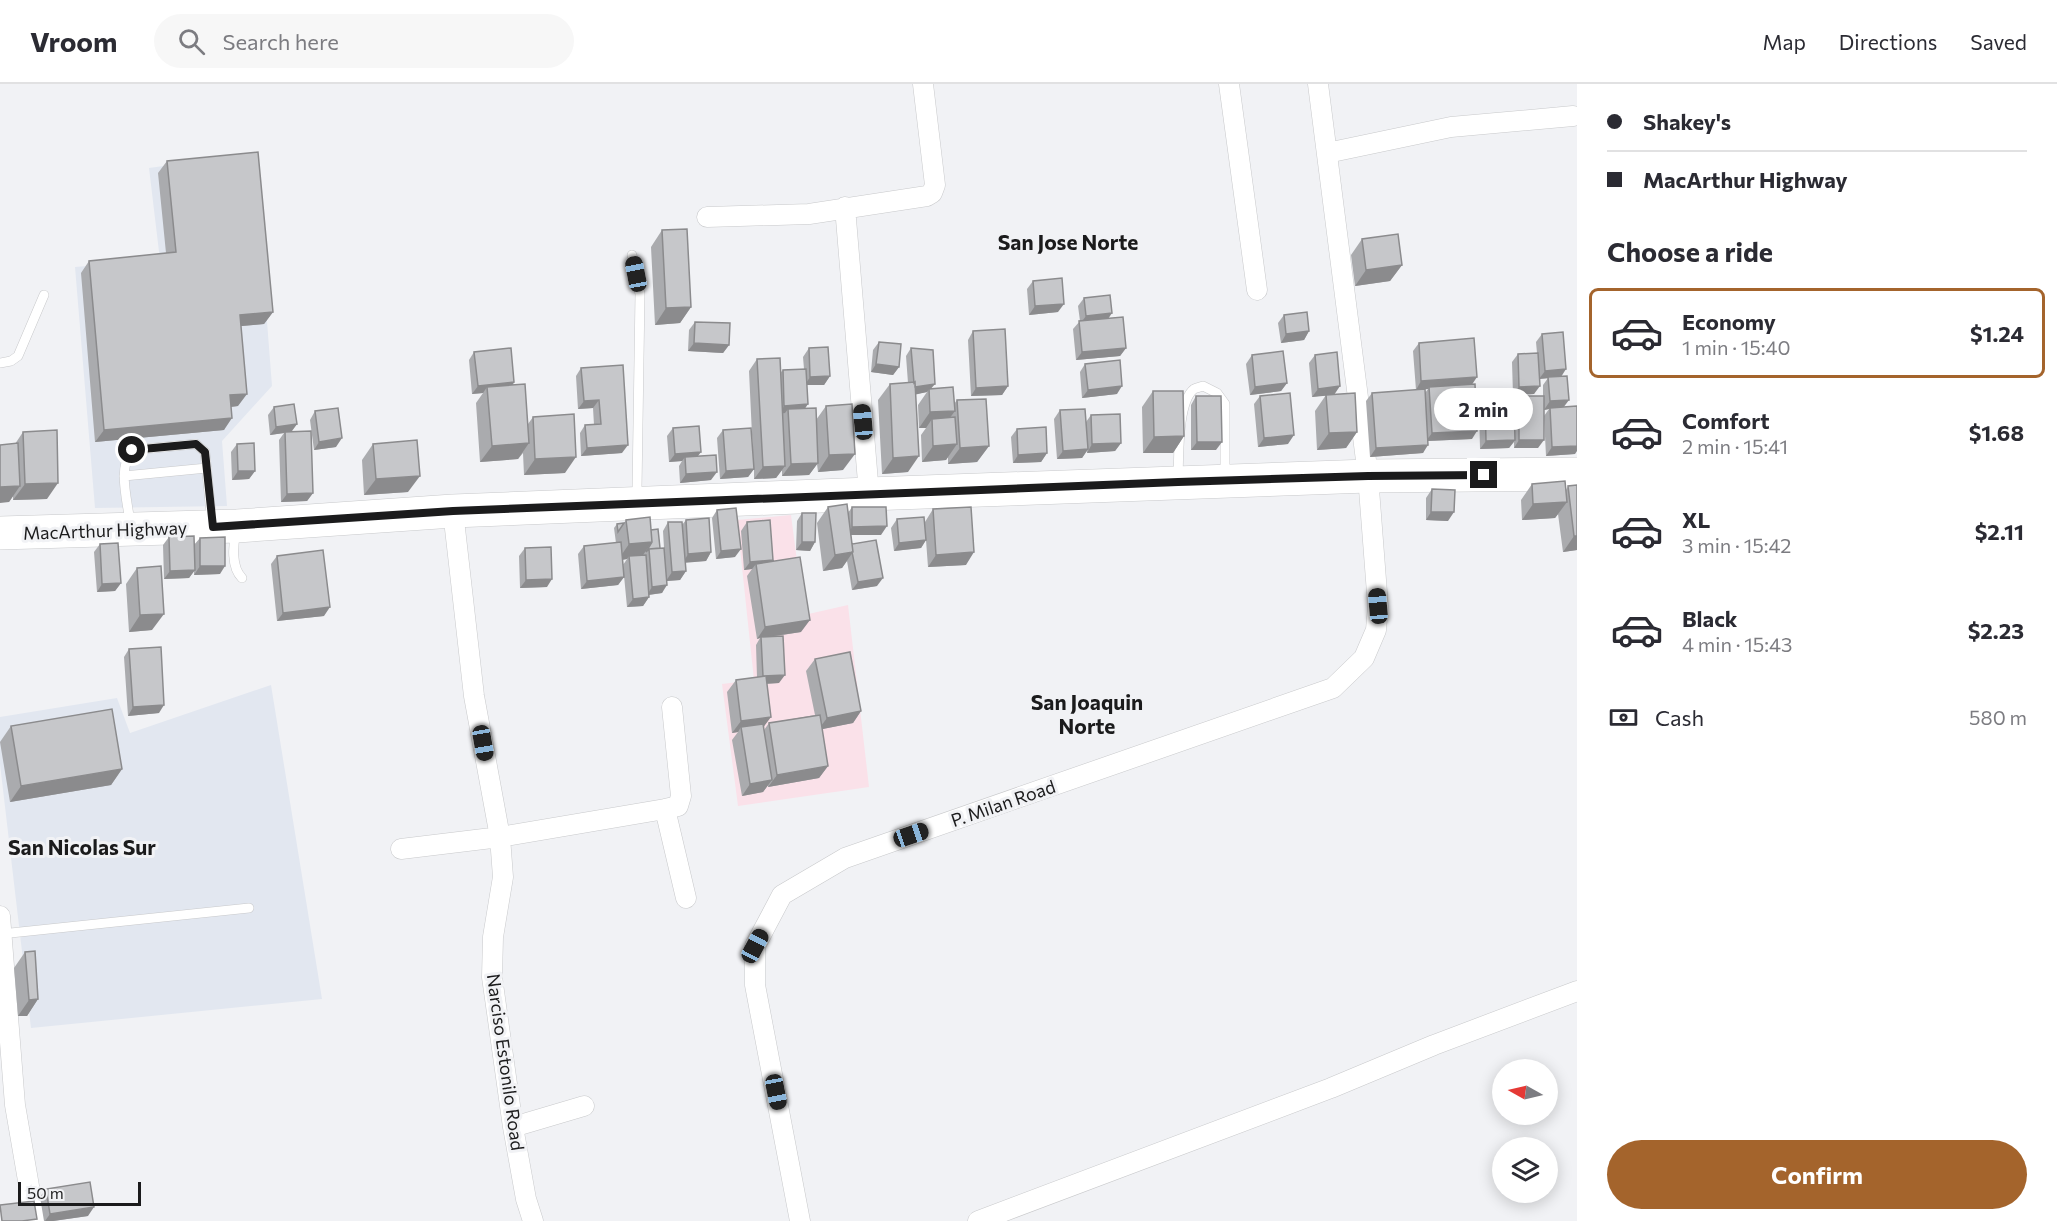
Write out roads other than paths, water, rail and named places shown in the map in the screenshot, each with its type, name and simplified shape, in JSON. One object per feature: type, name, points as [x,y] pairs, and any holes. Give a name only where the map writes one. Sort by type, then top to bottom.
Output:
[{"type":"highway","name":"MacArthur Highway","points":[[0,533],[225,526],[453,511],[1178,482],[1368,476],[1577,474]]},
{"type":"street","points":[[707,217],[809,214],[927,196],[934,190],[935,185],[923,84]]},
{"type":"street","points":[[1228,84],[1257,290]]},
{"type":"street","name":"P. Milan Road","points":[[800,1221],[756,985],[755,946],[782,895],[845,858],[1333,688],[1364,658],[1376,630],[1378,606],[1368,476],[1318,84]]},
{"type":"street","points":[[1327,153],[1451,127],[1573,116]]},
{"type":"street","points":[[845,207],[869,494]]},
{"type":"street","name":"Narciso Estonilo Road","points":[[453,511],[474,696],[500,837],[502,877],[493,937],[492,977],[513,1126],[526,1199],[533,1221]]},
{"type":"street","points":[[401,849],[500,837],[678,806],[681,796],[672,707]]},
{"type":"street","points":[[665,809],[686,898]]},
{"type":"street","points":[[1,925],[8,1106],[35,1221]]},
{"type":"street","points":[[978,1221],[1331,1088],[1434,1045],[1577,991]]},
{"type":"street","points":[[513,1126],[584,1106]]},
{"type":"lane","points":[[632,255],[640,294],[637,489],[640,504]]},
{"type":"lane","points":[[0,363],[11,361],[18,356],[44,295]]},
{"type":"lane","points":[[1178,482],[1181,416],[1191,393],[1203,386],[1217,393],[1225,404],[1224,482]]},
{"type":"lane","points":[[131,529],[124,476],[128,456],[132,450],[196,444],[205,452],[207,468],[225,526],[235,538],[235,566],[243,578]]},
{"type":"lane","points":[[124,476],[207,468]]},
{"type":"lane","points":[[1,925],[249,908]]},
{"type":"district","name":"San Jose Norte","points":[[1068,241]]},
{"type":"district","name":"San Joaquin Norte","points":[[1087,713]]},
{"type":"district","name":"San Nicolas Sur","points":[[82,846]]}]
